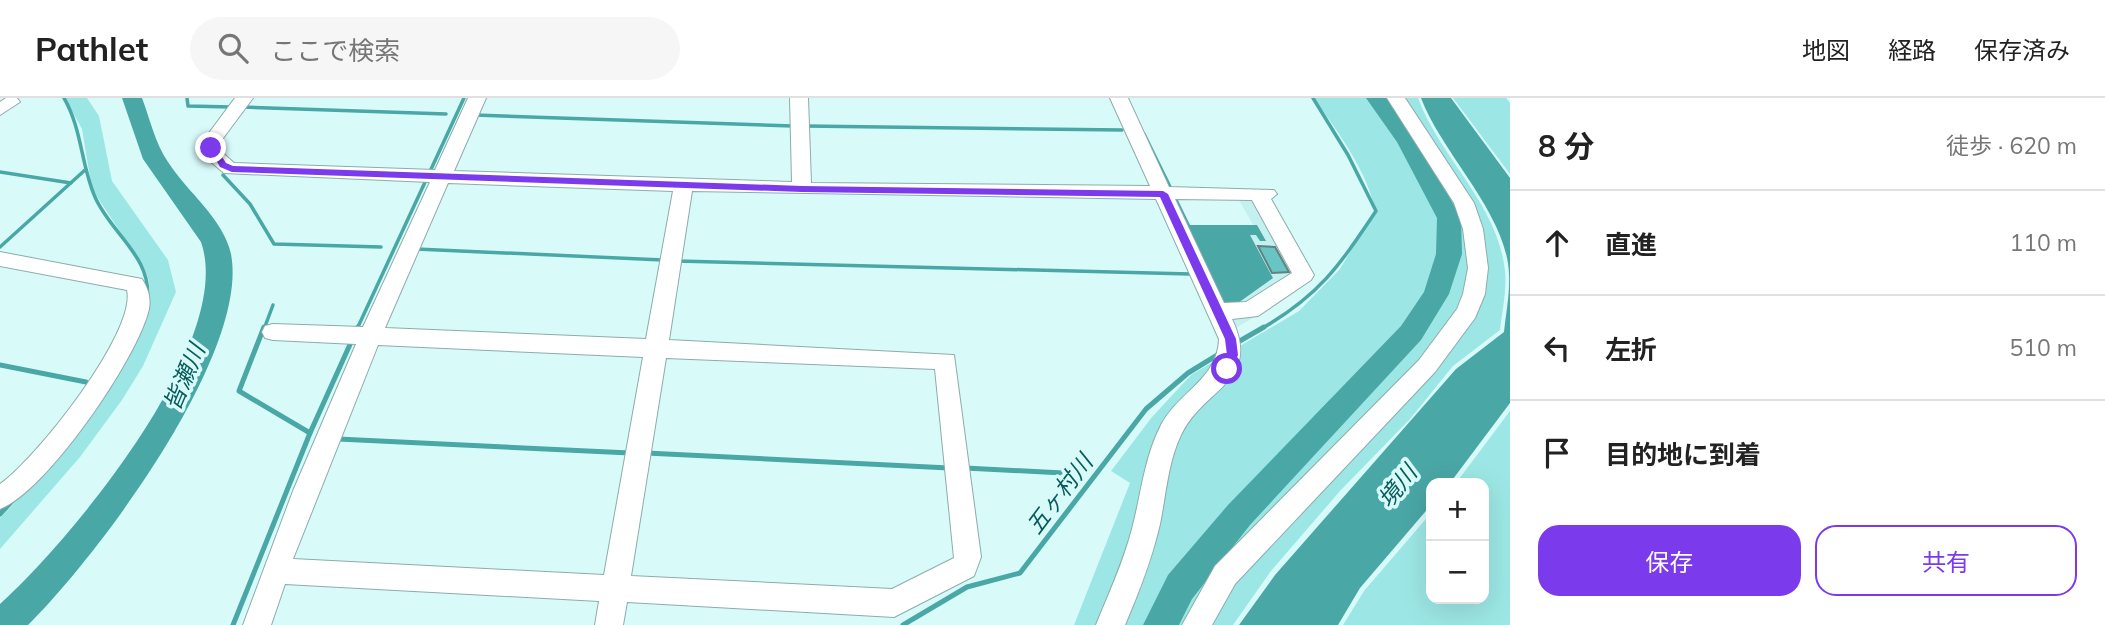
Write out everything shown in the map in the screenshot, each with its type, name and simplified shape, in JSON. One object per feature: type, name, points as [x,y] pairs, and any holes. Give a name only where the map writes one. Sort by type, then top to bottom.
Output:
[{"type":"street","points":[[244,98],[212,141],[211,148],[223,165],[232,169],[802,189],[1263,194],[1304,275],[1250,310],[1217,311]]},
{"type":"street","points":[[257,625],[359,335],[433,174],[477,98]]},
{"type":"street","points":[[799,98],[802,189]]},
{"type":"street","points":[[1110,625],[1148,519],[1156,468],[1172,427],[1185,409],[1227,369],[1233,355],[1230,339],[1119,98]]},
{"type":"street","points":[[1196,625],[1225,576],[1256,540],[1427,366],[1466,312],[1474,294],[1476,255],[1473,229],[1464,203],[1396,98]]},
{"type":"street","points":[[0,100],[11,102],[0,110]]},
{"type":"street","points":[[609,625],[684,184]]},
{"type":"street","points":[[0,259],[135,284],[140,296],[129,333],[71,422],[21,484],[0,498]]},
{"type":"street","points":[[273,332],[946,361],[968,557],[964,567],[894,603],[275,571]]},
{"type":"shaded area","points":[[65,98],[87,98],[99,116],[112,181],[168,260],[176,292],[143,366],[122,400],[80,457],[0,549],[0,518],[33,484],[145,318],[149,299],[150,287],[144,268],[92,189],[82,129]]},
{"type":"shaded area","points":[[1314,98],[1418,98],[1440,141],[1492,224],[1505,271],[1500,330],[1453,366],[1410,419],[1340,491],[1271,571],[1233,625],[1074,625],[1130,483],[1111,471],[1152,417],[1191,375],[1299,311],[1340,269],[1375,210],[1358,166]]},
{"type":"shaded area","points":[[1453,98],[1506,98],[1510,103],[1510,174]]},
{"type":"shaded area","points":[[1239,200],[1271,200],[1313,273],[1282,301],[1236,328],[1223,303],[1238,303],[1250,234],[1256,235],[1257,225],[1253,225]]},
{"type":"shaded area","points":[[1510,411],[1510,625],[1343,625],[1364,591],[1426,519],[1426,604],[1489,604],[1489,478],[1460,478]]},
{"type":"water","name":"境川","points":[[1421,98],[1451,98],[1510,178],[1510,403],[1454,478],[1426,478],[1426,511],[1360,588],[1338,625],[1239,625],[1275,575],[1456,369],[1504,332],[1509,281],[1506,252],[1486,207],[1431,119]]},
{"type":"water","points":[[1173,198],[1177,198],[1190,225],[1257,225],[1266,241],[1260,241],[1256,235],[1250,235],[1273,278],[1238,303],[1223,303]]},
{"type":"building","points":[[1258,246],[1275,247],[1289,272],[1272,273]]},
{"type":"waterway","points":[[64,98],[74,122],[95,197],[138,259],[147,286],[147,302]]},
{"type":"waterway","name":"皆瀬川","points":[[3,625],[62,566],[112,503],[178,396],[197,357],[211,318],[219,283],[218,254],[214,242],[208,230],[154,159],[132,98]]},
{"type":"waterway","points":[[187,98],[188,106],[231,107]]},
{"type":"waterway","points":[[357,329],[464,98]]},
{"type":"waterway","name":"五ヶ村川","points":[[1261,329],[1299,304],[1327,278],[1376,211],[1348,155],[1313,98]]},
{"type":"waterway","points":[[1161,625],[1180,587],[1239,515],[1411,333],[1436,294],[1449,254],[1449,218],[1407,141],[1376,98]]},
{"type":"waterway","points":[[243,107],[446,114]]},
{"type":"waterway","points":[[475,115],[793,126]]},
{"type":"waterway","points":[[805,126],[1122,130]]},
{"type":"waterway","points":[[1144,134],[1172,191]]},
{"type":"waterway","points":[[71,183],[85,170]]},
{"type":"waterway","points":[[0,172],[71,183]]},
{"type":"waterway","points":[[223,175],[250,204],[274,244],[381,247]]},
{"type":"waterway","points":[[0,247],[71,183]]},
{"type":"waterway","points":[[416,249],[663,260]]},
{"type":"waterway","points":[[677,261],[1190,274]]},
{"type":"waterway","points":[[264,329],[273,305]]},
{"type":"waterway","points":[[264,327],[239,391],[310,433]]},
{"type":"waterway","points":[[356,332],[358,327]]},
{"type":"waterway","name":"五ヶ村川","points":[[1238,342],[1264,327]]},
{"type":"waterway","points":[[310,433],[352,340]]},
{"type":"waterway","name":"五ヶ村川","points":[[903,625],[967,587],[1020,573],[1146,409],[1188,373],[1219,354]]},
{"type":"waterway","points":[[0,365],[86,382]]},
{"type":"waterway","points":[[233,625],[310,433]]},
{"type":"waterway","points":[[338,439],[630,453]]},
{"type":"waterway","points":[[646,453],[949,468]]},
{"type":"waterway","points":[[965,468],[1082,474]]},
{"type":"waterway","points":[[0,514],[14,499]]},
{"type":"route","points":[[211,148],[223,165],[232,169],[802,189],[1163,194],[1230,339],[1233,355],[1227,369]]}]
